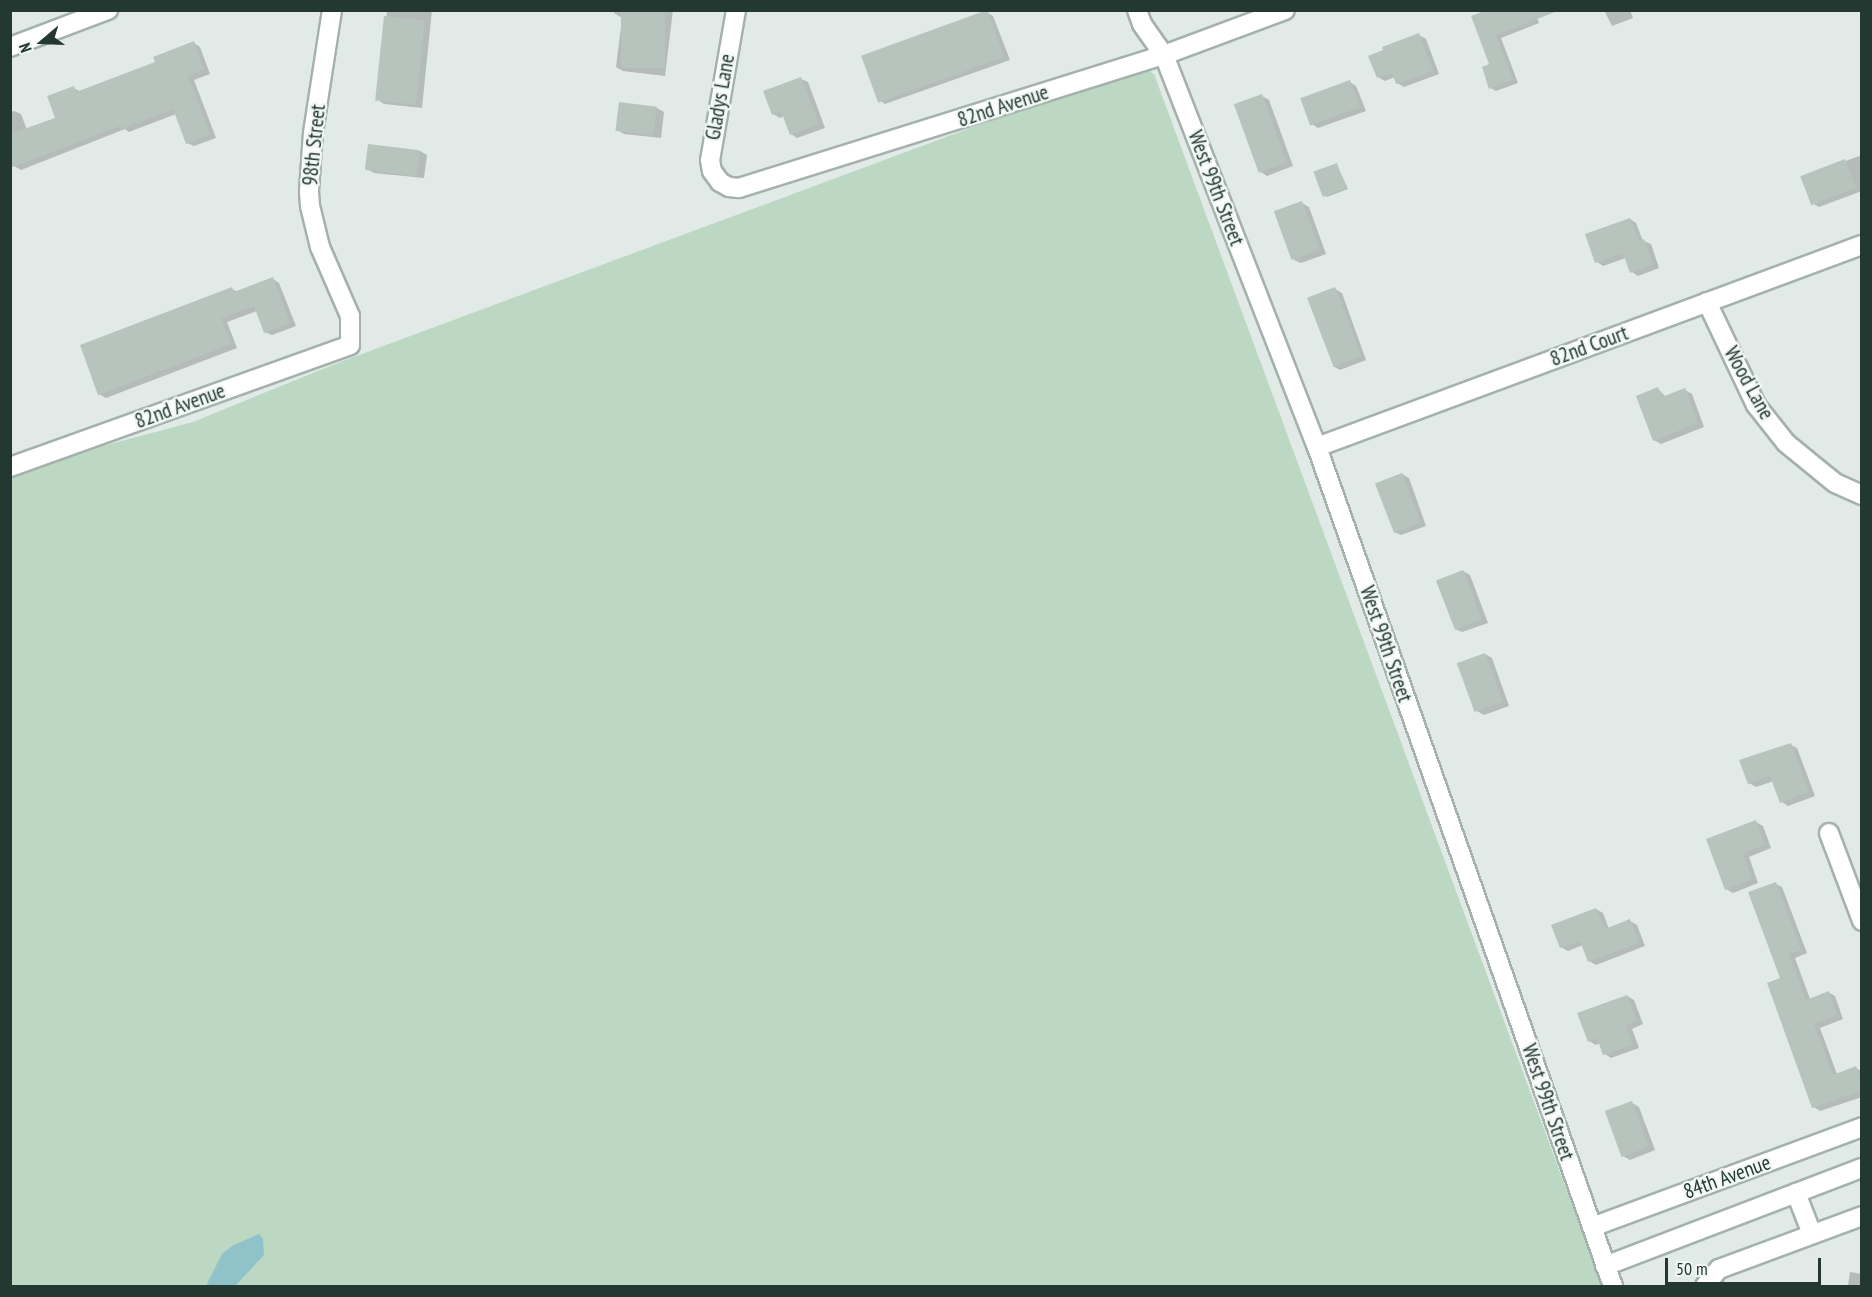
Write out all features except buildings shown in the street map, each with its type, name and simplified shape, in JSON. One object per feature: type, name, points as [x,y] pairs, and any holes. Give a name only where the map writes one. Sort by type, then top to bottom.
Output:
[{"type":"street","points":[[10,47],[108,10]]},
{"type":"street","name":"98th Street","points":[[332,10],[313,133],[309,190],[310,206],[320,248],[350,316],[350,345]]},
{"type":"street","name":"Gladys Lane","points":[[720,182],[712,171],[710,148],[735,10]]},
{"type":"street","name":"West 99th Street","points":[[1137,10],[1142,24],[1164,55],[1317,447],[1613,1287]]},
{"type":"street","name":"82nd Avenue","points":[[720,182],[729,188],[752,185],[1164,55],[1285,10]]},
{"type":"street","name":"82nd Court","points":[[1317,447],[1862,245]]},
{"type":"street","name":"Wood Lane","points":[[1707,302],[1756,405],[1786,443],[1835,483],[1862,495]]},
{"type":"street","name":"82nd Avenue","points":[[10,468],[350,345]]},
{"type":"street","points":[[1829,833],[1862,921]]},
{"type":"street","name":"84th Avenue","points":[[1592,1227],[1862,1127]]},
{"type":"street","name":"84th Avenue","points":[[1605,1266],[1862,1168]]},
{"type":"street","points":[[1796,1193],[1812,1234]]},
{"type":"street","points":[[1705,1287],[1719,1269],[1862,1216]]},
{"type":"green space","points":[[1146,69],[1154,74],[1602,1286],[11,1286],[11,477],[76,453],[193,422],[335,364],[1113,75]]},
{"type":"water","points":[[259,1234],[263,1239],[264,1255],[235,1286],[206,1286],[222,1254],[232,1246]]}]
